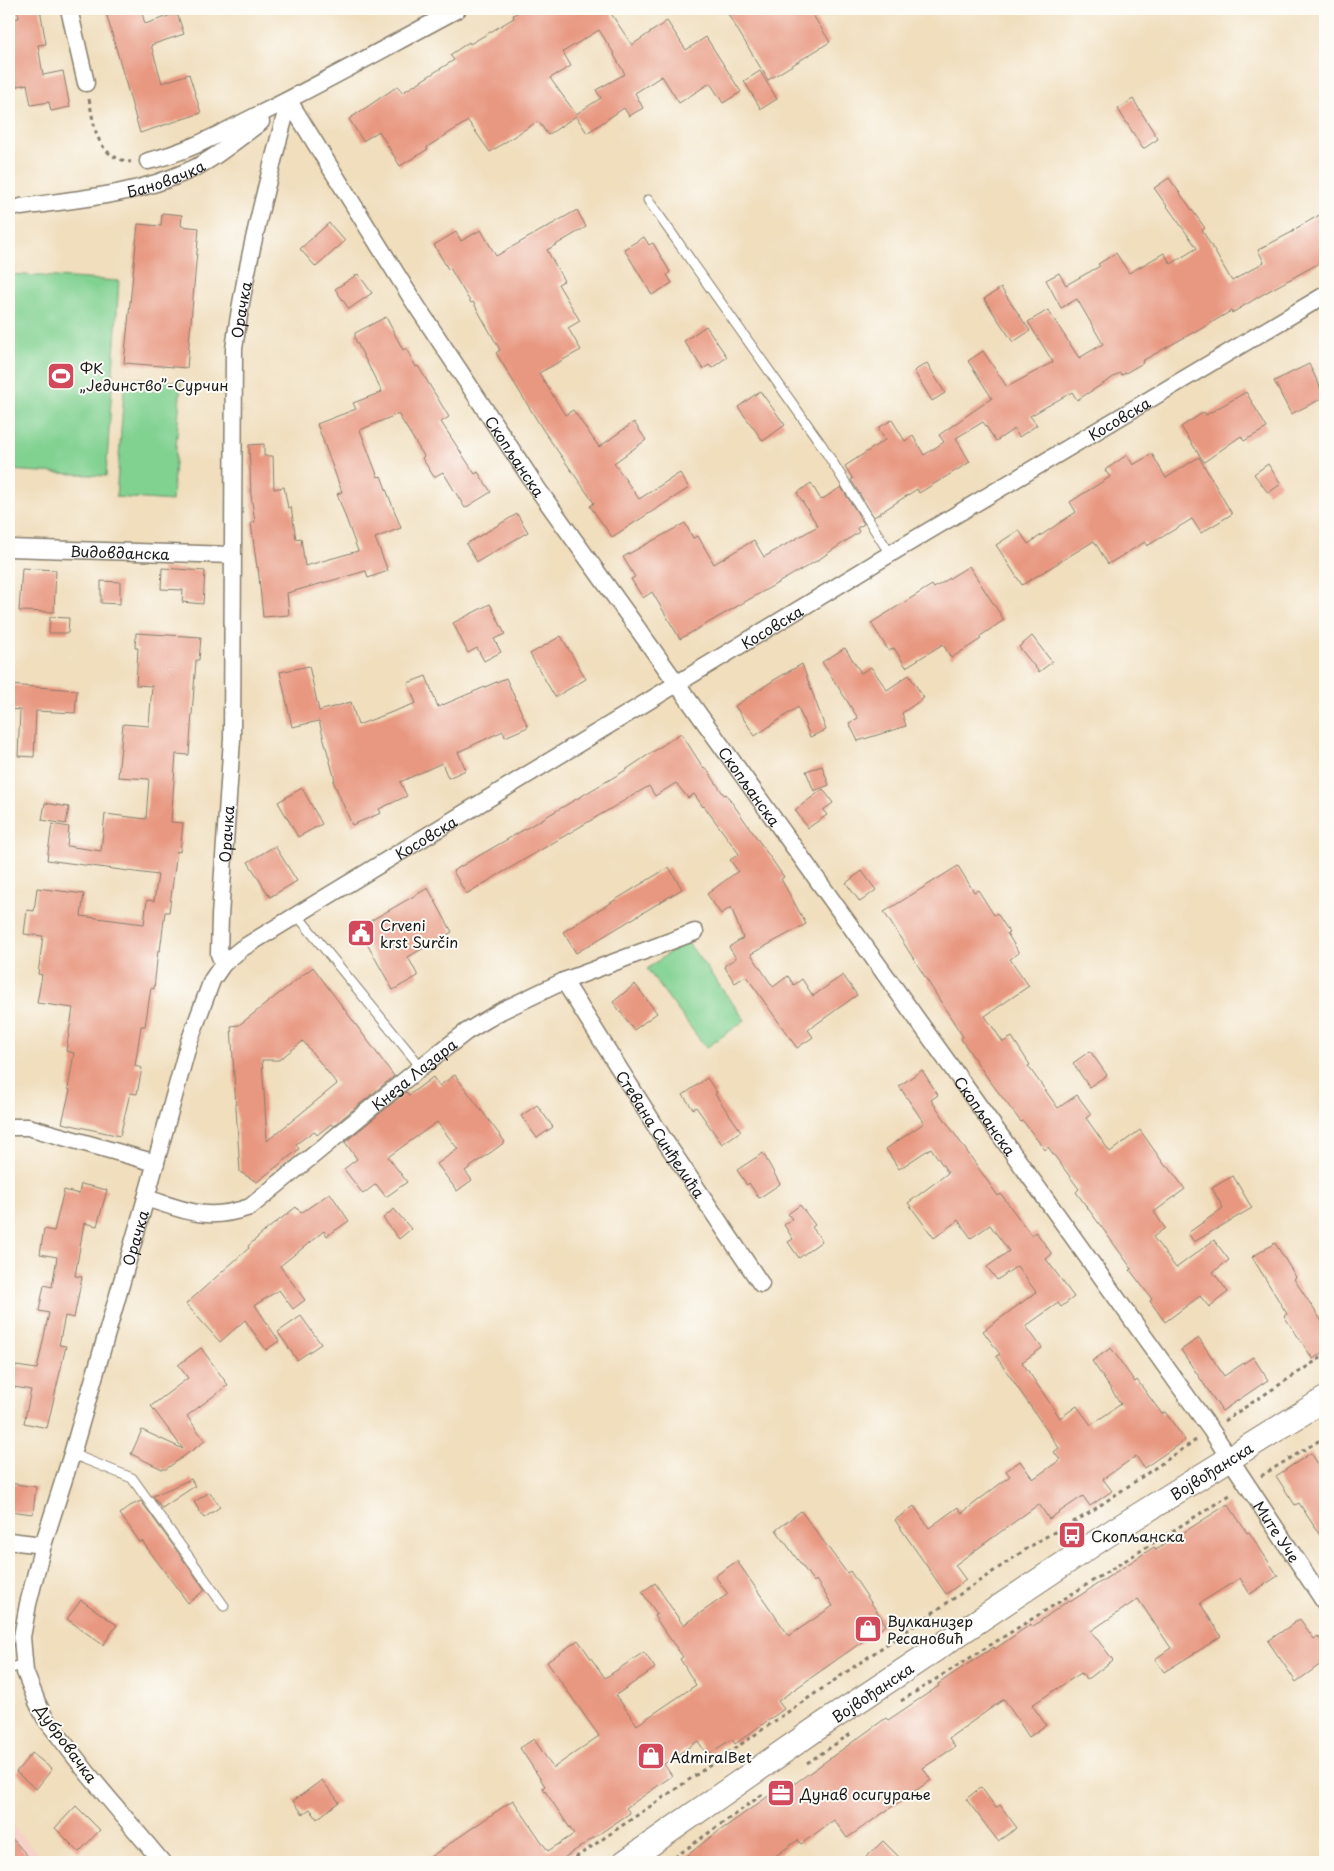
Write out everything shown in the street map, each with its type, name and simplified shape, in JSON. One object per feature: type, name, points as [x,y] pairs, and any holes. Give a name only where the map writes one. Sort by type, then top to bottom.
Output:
[{"type":"main road","name":"Војвођанска","points":[[625,1862],[813,1731],[991,1612],[1107,1536],[1325,1399]]},
{"type":"street","points":[[68,9],[86,84]]},
{"type":"street","name":"Бановачка","points":[[148,161],[163,158],[206,142],[288,100],[438,14],[458,9]]},
{"type":"street","name":"Бановачка","points":[[21,207],[127,192],[190,170],[232,143],[288,100]]},
{"type":"street","name":"Орачка","points":[[43,1545],[72,1454],[189,1042],[212,980],[223,964],[219,954],[232,739],[233,402],[236,340],[245,283],[288,100]]},
{"type":"street","name":"Скопљанска","points":[[288,100],[412,299],[537,488],[1231,1459]]},
{"type":"street","name":"Косовска","points":[[223,964],[241,949],[677,683],[1325,295]]},
{"type":"street","name":"Видовданска","points":[[9,548],[232,555]]},
{"type":"street","name":"Кнеза Лазара","points":[[146,1198],[199,1214],[211,1215],[235,1212],[250,1207],[466,1032],[501,1011],[564,981],[695,932]]},
{"type":"street","name":"Стевана Синђелића","points":[[564,981],[663,1138],[761,1284]]},
{"type":"street","points":[[9,1127],[28,1127],[156,1163]]},
{"type":"street","name":"Мите Уче","points":[[1231,1459],[1325,1603]]},
{"type":"street","points":[[9,1541],[43,1545]]},
{"type":"street","name":"Дубровачка","points":[[43,1545],[28,1604],[16,1666],[29,1684],[45,1718],[89,1775],[162,1862]]},
{"type":"lane","points":[[648,200],[821,444],[890,554]]},
{"type":"lane","points":[[297,915],[421,1067]]},
{"type":"lane","points":[[72,1454],[132,1478],[224,1606]]},
{"type":"path","points":[[86,84],[95,129],[104,150],[122,160],[133,162],[148,161]]},
{"type":"path","points":[[568,1862],[1040,1540],[1086,1515],[1325,1355]]},
{"type":"path","points":[[895,1704],[1325,1437]]},
{"type":"path","points":[[806,1764],[855,1731]]},
{"type":"path","points":[[668,1862],[767,1792]]},
{"type":"shaded area","points":[[9,1822],[45,1862],[9,1862]]},
{"type":"green space","name":"ФК „Јединство”-Сурчин","points":[[9,274],[119,281],[106,476],[9,470]]},
{"type":"green space","points":[[125,378],[181,382],[172,501],[116,497]]},
{"type":"green space","points":[[686,940],[745,1020],[706,1048],[647,969]]},
{"type":"building","points":[[17,9],[40,9],[46,44],[38,45],[43,75],[63,71],[70,107],[51,111],[49,102],[31,105],[27,84],[9,88],[9,19],[19,18]]},
{"type":"building","points":[[105,9],[141,9],[145,24],[177,13],[184,34],[151,45],[162,83],[189,74],[201,113],[140,133]]},
{"type":"building","points":[[524,9],[608,9],[632,45],[667,21],[686,50],[706,37],[741,92],[723,103],[710,83],[679,103],[662,76],[635,93],[643,108],[629,116],[624,108],[587,133],[576,116],[548,135],[538,121],[490,152],[468,121],[400,166],[379,131],[363,141],[349,119],[398,86],[402,93],[454,60],[450,55],[469,42],[470,44],[514,18],[513,15]],"holes":[[[599,30],[625,74],[596,90],[601,98],[576,114],[550,78],[571,66],[563,52]]]},
{"type":"building","points":[[725,9],[809,9],[830,42],[768,80]]},
{"type":"building","points":[[760,71],[777,99],[761,109],[744,81]]},
{"type":"building","points":[[1133,99],[1158,139],[1143,149],[1118,109]]},
{"type":"building","points":[[1169,178],[1205,228],[1202,230],[1232,281],[1264,262],[1258,250],[1325,212],[1325,260],[1142,361],[1143,363],[1122,375],[1120,373],[1077,400],[1072,392],[1030,416],[1037,425],[1019,437],[1014,429],[996,441],[983,422],[956,438],[970,462],[919,493],[917,489],[874,517],[851,480],[853,479],[845,466],[885,440],[878,428],[892,420],[905,441],[913,436],[924,455],[944,442],[939,435],[992,398],[968,361],[983,351],[1007,387],[1053,362],[1028,322],[1048,310],[1079,358],[1103,344],[1077,299],[1061,308],[1046,280],[1059,273],[1066,285],[1100,266],[1098,264],[1116,253],[1129,273],[1164,253],[1171,264],[1197,248],[1154,188]]},
{"type":"building","points":[[577,210],[586,227],[547,250],[564,281],[558,284],[580,321],[568,328],[581,350],[539,373],[565,415],[573,410],[599,447],[634,422],[646,440],[614,463],[639,499],[680,473],[689,488],[612,537],[590,506],[594,503],[543,430],[496,353],[500,350],[473,302],[471,303],[434,245],[456,232],[461,241],[481,230],[496,256]]},
{"type":"building","points":[[162,213],[182,215],[181,226],[199,228],[187,368],[124,363],[138,224],[161,226]]},
{"type":"building","points":[[329,223],[345,241],[316,267],[300,249]]},
{"type":"building","points":[[644,237],[649,245],[653,243],[670,272],[667,275],[672,283],[652,295],[624,249]]},
{"type":"building","points":[[358,274],[372,293],[349,309],[335,289]]},
{"type":"building","points":[[1001,288],[1030,331],[1013,342],[984,299]]},
{"type":"building","points":[[386,317],[403,350],[406,348],[416,367],[418,366],[449,417],[441,422],[475,474],[478,472],[491,492],[465,508],[443,472],[434,477],[422,458],[424,456],[398,414],[360,430],[378,477],[381,476],[401,528],[375,538],[388,571],[368,578],[366,571],[287,593],[289,615],[263,617],[251,523],[255,522],[251,495],[249,445],[264,444],[264,456],[273,456],[274,489],[284,487],[288,508],[291,507],[296,539],[301,538],[305,566],[358,551],[337,494],[342,492],[317,424],[356,409],[353,403],[382,392],[355,339],[355,333]]},
{"type":"building","points":[[706,326],[727,357],[712,368],[709,365],[703,369],[684,341]]},
{"type":"building","points":[[927,363],[945,393],[932,401],[914,371]]},
{"type":"building","points":[[1309,364],[1325,397],[1291,414],[1274,381]]},
{"type":"building","points":[[760,391],[785,425],[763,441],[738,407]]},
{"type":"building","points":[[1246,392],[1267,428],[1244,441],[1241,436],[1204,462],[1181,427],[1204,412],[1206,415]]},
{"type":"building","points":[[1152,454],[1166,478],[1199,457],[1232,514],[1201,533],[1192,519],[1147,546],[1145,542],[1108,564],[1094,541],[1022,585],[996,545],[1019,530],[1028,544],[1076,512],[1070,502],[1110,477],[1105,470],[1127,455],[1133,465]]},
{"type":"building","points":[[1268,464],[1281,484],[1268,493],[1254,474]]},
{"type":"building","points":[[811,483],[821,500],[841,487],[864,524],[857,528],[859,532],[818,560],[680,639],[652,592],[643,598],[631,579],[635,577],[623,557],[685,523],[693,538],[698,536],[714,564],[754,540],[764,557],[818,526],[797,493]]},
{"type":"building","points":[[517,514],[528,532],[477,562],[466,544]]},
{"type":"building","points":[[969,566],[1004,620],[979,637],[981,639],[951,658],[943,644],[906,667],[894,648],[889,651],[871,623],[932,585],[934,588]]},
{"type":"building","points":[[22,568],[56,570],[54,612],[19,611]]},
{"type":"building","points":[[162,568],[205,571],[203,604],[182,602],[183,590],[161,589]]},
{"type":"building","points":[[101,581],[120,582],[120,604],[101,603]]},
{"type":"building","points":[[490,604],[505,634],[494,639],[501,652],[484,661],[477,648],[468,653],[453,623]]},
{"type":"building","points":[[50,617],[69,618],[68,633],[49,633]]},
{"type":"building","points":[[136,633],[201,637],[199,660],[196,660],[189,755],[176,754],[171,822],[183,823],[180,852],[177,851],[169,912],[165,912],[160,951],[158,950],[154,989],[151,988],[145,1026],[141,1026],[135,1066],[142,1068],[137,1094],[130,1093],[120,1136],[62,1123],[70,1090],[68,1089],[74,1053],[66,1051],[73,1008],[37,1003],[42,975],[38,974],[43,936],[24,934],[27,910],[34,911],[37,888],[84,894],[81,916],[144,924],[147,900],[154,901],[158,875],[47,860],[52,824],[69,827],[67,846],[101,851],[105,814],[146,819],[149,779],[118,777],[123,724],[149,726],[152,686],[136,685],[138,648],[135,648]]},
{"type":"building","points":[[561,636],[586,679],[555,697],[530,654]]},
{"type":"building","points":[[1032,636],[1052,662],[1039,672],[1019,647]]},
{"type":"building","points":[[845,648],[861,673],[871,667],[887,690],[909,675],[924,698],[902,713],[906,726],[858,741],[849,723],[858,718],[822,662]]},
{"type":"building","points":[[802,664],[826,730],[810,737],[798,707],[755,736],[735,706]]},
{"type":"building","points":[[309,666],[319,711],[351,702],[358,725],[416,703],[408,683],[426,676],[438,707],[506,678],[528,727],[505,737],[503,731],[458,752],[466,770],[448,778],[442,763],[400,782],[407,796],[379,809],[381,813],[352,825],[333,781],[335,780],[319,721],[292,727],[280,672]]},
{"type":"building","points":[[9,685],[77,690],[75,713],[36,711],[34,757],[18,756],[20,710],[9,709]]},
{"type":"building","points":[[681,733],[704,769],[706,768],[724,795],[726,794],[784,877],[781,879],[806,924],[751,954],[773,987],[788,976],[794,985],[802,979],[813,996],[843,975],[857,995],[808,1030],[813,1037],[797,1048],[746,976],[735,983],[724,966],[736,958],[729,947],[743,938],[731,907],[721,914],[707,894],[738,871],[730,860],[739,854],[694,794],[688,798],[676,783],[655,796],[649,786],[466,894],[453,871],[621,773]]},
{"type":"building","points":[[822,766],[829,785],[814,791],[806,771]]},
{"type":"building","points":[[302,788],[322,824],[298,837],[278,802]]},
{"type":"building","points":[[823,789],[833,803],[823,810],[827,815],[808,828],[795,810]]},
{"type":"building","points":[[45,803],[69,807],[66,824],[42,820]]},
{"type":"building","points":[[275,846],[297,881],[270,897],[248,862]]},
{"type":"building","points":[[958,866],[974,892],[978,890],[994,915],[997,913],[1009,932],[1007,933],[1019,953],[1010,959],[1029,986],[985,1016],[1003,1042],[1012,1037],[1030,1065],[1028,1066],[1058,1108],[1077,1095],[1091,1114],[1086,1118],[1110,1152],[1140,1130],[1166,1167],[1168,1166],[1185,1189],[1154,1212],[1165,1228],[1153,1237],[1176,1268],[1214,1240],[1229,1260],[1213,1272],[1228,1292],[1209,1307],[1200,1296],[1165,1322],[1150,1301],[1152,1299],[1130,1270],[1132,1269],[1076,1192],[1079,1189],[1048,1147],[1045,1150],[989,1080],[961,1039],[963,1037],[884,912]]},
{"type":"building","points":[[669,867],[682,889],[576,953],[563,932]]},
{"type":"building","points":[[862,871],[876,890],[860,902],[846,883]]},
{"type":"building","points":[[428,888],[452,932],[408,957],[418,976],[393,990],[358,928]]},
{"type":"building","points":[[313,967],[394,1076],[333,1126],[331,1124],[317,1135],[314,1131],[296,1144],[299,1149],[257,1182],[240,1172],[231,1026],[239,1025]],"holes":[[[303,1041],[337,1084],[267,1141],[262,1060],[279,1060]]]},
{"type":"building","points":[[635,984],[657,1013],[634,1030],[613,1002]]},
{"type":"building","points":[[1090,1051],[1107,1075],[1089,1087],[1073,1063]]},
{"type":"building","points":[[922,1070],[938,1095],[931,1100],[998,1196],[1001,1194],[1031,1235],[1036,1232],[1052,1254],[1046,1259],[1074,1297],[1061,1307],[1058,1303],[1026,1326],[1042,1348],[1022,1362],[1060,1418],[1077,1406],[1091,1425],[1121,1404],[1092,1361],[1111,1348],[1135,1382],[1137,1380],[1162,1414],[1165,1412],[1185,1440],[1144,1468],[1136,1456],[1103,1479],[1112,1491],[1090,1506],[1083,1496],[1049,1519],[1039,1504],[955,1565],[966,1580],[946,1594],[895,1520],[914,1506],[929,1528],[958,1507],[962,1513],[1010,1476],[1006,1471],[1020,1461],[1033,1479],[1060,1460],[1054,1452],[1059,1448],[996,1356],[1000,1354],[983,1331],[1036,1292],[1017,1266],[997,1280],[987,1267],[1009,1251],[990,1225],[971,1238],[958,1220],[934,1238],[908,1203],[948,1173],[931,1148],[899,1169],[886,1149],[924,1123],[899,1086]]},
{"type":"building","points":[[455,1075],[505,1142],[465,1171],[472,1180],[457,1191],[437,1164],[458,1149],[437,1122],[388,1157],[407,1182],[386,1197],[376,1184],[363,1194],[344,1169],[357,1159],[345,1142],[406,1092],[409,1095],[433,1077],[439,1086]]},
{"type":"building","points":[[707,1078],[717,1093],[715,1094],[741,1131],[722,1144],[696,1107],[693,1109],[683,1095]]},
{"type":"building","points":[[537,1105],[553,1127],[537,1138],[521,1116]]},
{"type":"building","points":[[763,1153],[780,1184],[759,1198],[737,1170]]},
{"type":"building","points":[[1233,1176],[1252,1208],[1194,1242],[1188,1233],[1223,1208],[1212,1188]]},
{"type":"building","points":[[81,1184],[107,1190],[97,1226],[84,1223],[75,1276],[82,1277],[74,1318],[65,1316],[59,1345],[66,1346],[47,1428],[24,1423],[31,1390],[9,1386],[9,1365],[37,1369],[49,1313],[39,1311],[44,1285],[52,1287],[57,1257],[40,1254],[44,1229],[54,1231],[64,1190],[79,1194]]},
{"type":"building","points":[[330,1193],[349,1221],[327,1236],[324,1231],[280,1266],[305,1300],[293,1309],[279,1290],[255,1305],[279,1341],[266,1350],[245,1320],[220,1342],[186,1304],[249,1248],[248,1246],[265,1231],[296,1207],[301,1213]]},
{"type":"building","points":[[800,1205],[815,1225],[812,1227],[822,1241],[799,1258],[788,1242],[793,1239],[784,1225],[792,1219],[788,1214]]},
{"type":"building","points":[[394,1209],[411,1229],[399,1239],[383,1218]]},
{"type":"building","points":[[1275,1243],[1296,1277],[1294,1279],[1325,1326],[1325,1351],[1313,1359],[1284,1316],[1287,1314],[1252,1257]]},
{"type":"building","points":[[301,1316],[321,1344],[297,1360],[278,1332]]},
{"type":"building","points":[[1199,1338],[1224,1376],[1253,1357],[1268,1380],[1222,1411],[1181,1350]]},
{"type":"building","points":[[201,1348],[228,1385],[187,1416],[205,1441],[166,1469],[162,1469],[131,1454],[142,1430],[183,1449],[151,1406],[188,1378],[178,1365]]},
{"type":"building","points":[[1311,1453],[1325,1475],[1325,1543],[1299,1503],[1295,1505],[1276,1476]]},
{"type":"building","points":[[191,1479],[195,1486],[162,1508],[153,1496]]},
{"type":"building","points":[[9,1483],[36,1487],[33,1514],[9,1511]]},
{"type":"building","points":[[210,1492],[220,1507],[204,1518],[194,1502]]},
{"type":"building","points":[[141,1501],[205,1590],[188,1603],[120,1514],[130,1506]]},
{"type":"building","points":[[1228,1504],[1278,1576],[1250,1594],[1240,1578],[1200,1603],[1221,1636],[1203,1648],[1164,1672],[1155,1659],[1171,1648],[1138,1599],[1091,1631],[1113,1660],[1087,1680],[1081,1673],[1032,1705],[1046,1725],[1029,1737],[1004,1699],[949,1738],[955,1747],[923,1768],[931,1780],[847,1838],[834,1820],[801,1844],[798,1840],[767,1862],[679,1862],[787,1783],[790,1787],[886,1718],[888,1720],[939,1686],[938,1684],[954,1673],[994,1647],[995,1649],[1031,1624],[1032,1627],[1069,1600],[1070,1602],[1154,1547],[1156,1550]]},
{"type":"building","points":[[801,1511],[847,1573],[850,1571],[886,1625],[778,1701],[784,1709],[735,1744],[732,1739],[707,1755],[698,1741],[664,1764],[672,1776],[626,1808],[630,1813],[558,1862],[423,1862],[513,1800],[548,1851],[574,1834],[543,1788],[545,1786],[520,1748],[534,1739],[553,1768],[599,1736],[547,1662],[578,1640],[605,1678],[644,1652],[655,1668],[616,1695],[637,1725],[696,1685],[680,1659],[683,1657],[654,1616],[657,1614],[642,1592],[655,1583],[683,1625],[728,1594],[715,1576],[737,1561],[789,1636],[833,1606],[816,1580],[814,1582],[776,1530]]},
{"type":"building","points":[[81,1600],[117,1625],[103,1645],[67,1619]]},
{"type":"building","points":[[1300,1619],[1314,1639],[1318,1636],[1325,1646],[1325,1661],[1296,1682],[1268,1641]]},
{"type":"building","points":[[32,1753],[52,1769],[36,1789],[16,1772]]},
{"type":"building","points":[[322,1780],[339,1802],[317,1819],[310,1809],[303,1814],[293,1801]]},
{"type":"building","points":[[981,1787],[996,1808],[1000,1805],[1017,1828],[998,1841],[966,1799]]},
{"type":"building","points":[[76,1806],[100,1830],[79,1852],[55,1828]]},
{"type":"building","points":[[9,1835],[33,1862],[9,1862]]},
{"type":"building","points":[[883,1841],[904,1862],[861,1862]]},
{"type":"place","name":"ФК „Јединство”-Сурчин","points":[[61,376]]},
{"type":"place","name":"Crveni krst Surčin","points":[[361,933]]},
{"type":"place","name":"Скопљанска","points":[[1072,1535]]},
{"type":"place","name":"Вулканизер Ресановић","points":[[868,1629]]},
{"type":"place","name":"AdmiralBet","points":[[651,1756]]},
{"type":"place","name":"Дунав осигурање","points":[[781,1793]]}]
